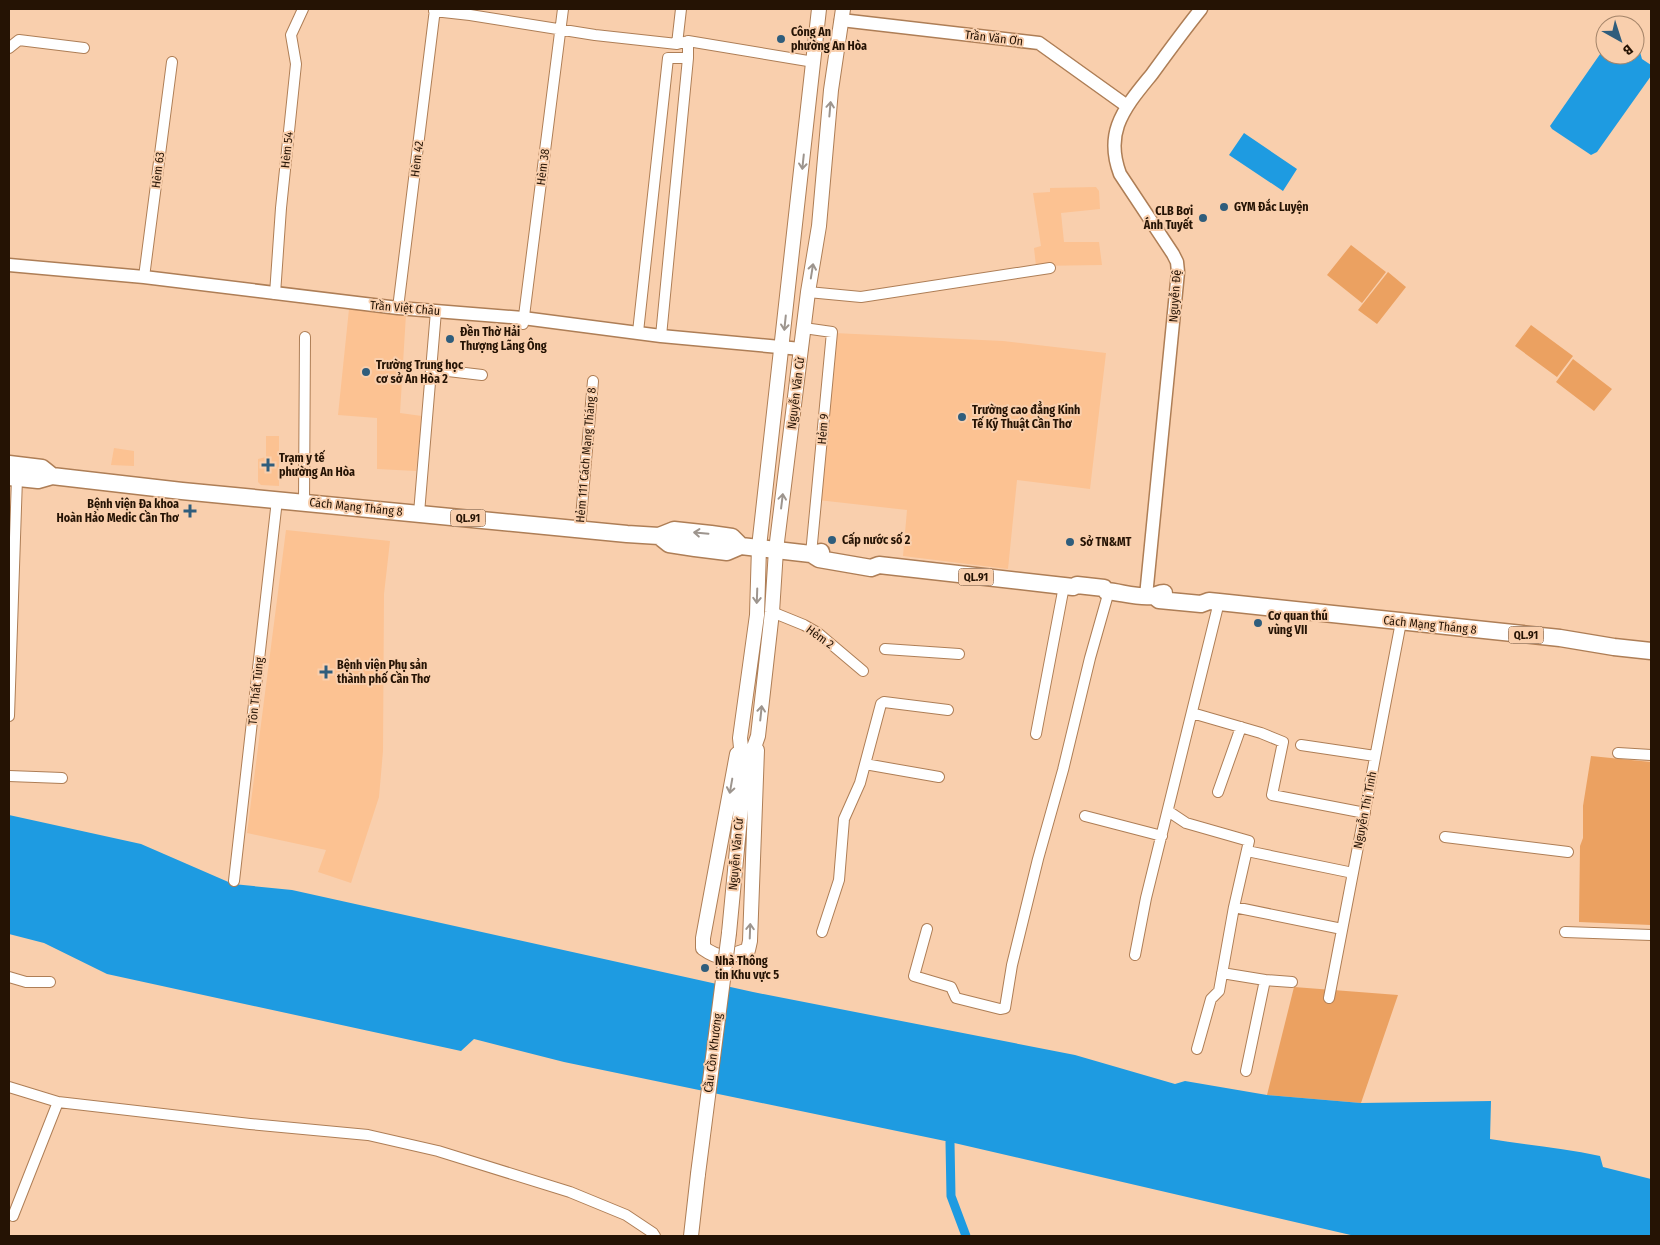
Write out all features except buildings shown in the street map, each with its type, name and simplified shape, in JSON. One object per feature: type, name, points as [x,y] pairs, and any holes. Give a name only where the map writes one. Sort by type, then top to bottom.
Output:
[{"type":"highway","name":"Cách Mạng Tháng 8","points":[[9,464],[42,468],[52,476]]},
{"type":"highway","name":"Cách Mạng Tháng 8","points":[[13,477],[38,480],[52,476],[277,500],[659,536],[674,530],[732,537],[741,546],[812,554],[820,552],[872,559],[879,565],[1068,586],[1104,588],[1108,591],[1150,596],[1160,593],[1202,596],[1214,602],[1560,638],[1651,651]]},
{"type":"main road","name":"Nguyễn Văn Cừ","points":[[729,933],[744,776],[740,738],[757,615],[759,547],[819,9]]},
{"type":"main road","name":"Nguyễn Văn Cừ","points":[[744,776],[758,736],[772,612],[776,550],[808,292],[819,226],[832,90],[842,14]]},
{"type":"main road","points":[[740,738],[703,938],[703,948],[715,956],[730,956],[748,950],[750,941],[758,736]]},
{"type":"main road","name":"Cầu Cồn Khương","points":[[691,1236],[729,933]]},
{"type":"street","name":"Hèm 54","points":[[275,294],[282,198],[296,64],[291,35],[303,9]]},
{"type":"street","name":"Hèm 38","points":[[523,321],[563,9]]},
{"type":"street","points":[[677,44],[681,9]]},
{"type":"street","name":"Nguyễn Đệ","points":[[1150,596],[1178,272],[1173,254],[1120,174],[1114,151],[1115,138],[1118,125],[1127,106],[1201,9]]},
{"type":"street","points":[[434,10],[470,14],[595,36],[677,44],[688,41],[814,62]]},
{"type":"street","name":"Hèm 42","points":[[398,308],[428,77],[434,10]]},
{"type":"street","name":"Trần Văn Ơn","points":[[842,14],[1039,43],[1127,106]]},
{"type":"street","points":[[9,48],[19,40],[84,48]]},
{"type":"street","points":[[661,336],[688,58],[688,41]]},
{"type":"street","points":[[638,332],[668,58],[688,58]]},
{"type":"street","name":"Hèm 63","points":[[144,277],[172,62]]},
{"type":"street","name":"Trần Việt Châu","points":[[9,265],[144,277],[398,308],[801,349]]},
{"type":"street","points":[[808,292],[860,297],[1050,268]]},
{"type":"street","points":[[419,513],[436,311]]},
{"type":"street","name":"Hẻm 9","points":[[804,328],[832,332],[812,554]]},
{"type":"street","points":[[304,502],[305,337]]},
{"type":"street","points":[[431,369],[482,375]]},
{"type":"street","name":"Hẻm 111 Cách Mạng Tháng 8","points":[[580,529],[593,381]]},
{"type":"street","points":[[9,716],[13,477]]},
{"type":"street","name":"Tôn Thất Tùng","points":[[234,881],[277,500]]},
{"type":"street","points":[[1036,734],[1068,586]]},
{"type":"street","points":[[927,929],[914,976],[951,987],[956,998],[1000,1009],[1005,1008],[1012,965],[1038,859],[1063,770],[1108,591]]},
{"type":"street","points":[[1135,955],[1146,898],[1192,713],[1214,602]]},
{"type":"street","name":"Hẻm 2","points":[[772,612],[818,633],[863,671]]},
{"type":"street","name":"Nguyễn Thị Tính","points":[[1329,998],[1401,622]]},
{"type":"street","points":[[885,649],[959,654]]},
{"type":"street","points":[[822,932],[839,880],[844,819],[857,790],[879,708],[884,702],[948,710]]},
{"type":"street","points":[[1192,713],[1241,727],[1283,742],[1272,795],[1364,813]]},
{"type":"street","points":[[1218,792],[1241,727]]},
{"type":"street","points":[[1301,745],[1376,756]]},
{"type":"street","points":[[1618,753],[1651,755]]},
{"type":"street","points":[[864,764],[939,777]]},
{"type":"street","points":[[9,776],[62,778]]},
{"type":"street","points":[[1168,811],[1186,822],[1249,841],[1234,907],[1218,993],[1211,998],[1197,1049]]},
{"type":"street","points":[[1085,816],[1162,836]]},
{"type":"street","points":[[1445,837],[1568,852]]},
{"type":"street","points":[[1247,851],[1353,873]]},
{"type":"street","points":[[1234,907],[1342,928]]},
{"type":"street","points":[[1565,932],[1651,935]]},
{"type":"street","points":[[1222,973],[1292,982]]},
{"type":"street","points":[[9,977],[26,982],[50,982]]},
{"type":"street","points":[[1246,1071],[1265,980]]},
{"type":"street","points":[[9,1087],[58,1102],[250,1124],[368,1135],[438,1150],[570,1192],[626,1215],[654,1233],[655,1236]]},
{"type":"street","points":[[13,1216],[58,1102]]},
{"type":"shaded area","points":[[1096,187],[1099,191],[1100,209],[1061,213],[1064,242],[1099,242],[1102,265],[1036,266],[1034,248],[1041,246],[1033,193],[1050,192],[1050,188]]},
{"type":"shaded area","points":[[1351,245],[1386,272],[1362,303],[1327,275]]},
{"type":"shaded area","points":[[1388,272],[1406,287],[1377,324],[1358,310]]},
{"type":"shaded area","name":"Trường Trung học cơ sở An Hòa 2","points":[[349,309],[406,314],[400,413],[422,416],[416,471],[377,469],[377,418],[338,415]]},
{"type":"shaded area","points":[[1531,325],[1573,356],[1557,377],[1515,346]]},
{"type":"shaded area","name":"Trường cao đẳng Kinh Tế Kỹ Thuật Cần Thơ","points":[[834,333],[1003,341],[1106,353],[1090,489],[1017,480],[1008,569],[903,556],[907,510],[818,500]]},
{"type":"shaded area","points":[[1573,359],[1612,389],[1594,411],[1556,382]]},
{"type":"shaded area","name":"Trạm y tế phường An Hòa","points":[[266,436],[279,436],[279,486],[261,485],[258,482],[258,459],[266,457]]},
{"type":"shaded area","points":[[114,448],[134,451],[134,466],[111,465]]},
{"type":"shaded area","name":"Bệnh viện Phụ sản thành phố Cần Thơ","points":[[286,530],[390,541],[384,594],[383,751],[379,797],[351,883],[318,872],[326,850],[247,833]]},
{"type":"shaded area","points":[[1591,756],[1651,762],[1651,925],[1579,922],[1580,846],[1583,838],[1583,806]]},
{"type":"shaded area","points":[[1294,987],[1398,995],[1361,1103],[1267,1095]]},
{"type":"water","points":[[1595,61],[1595,65],[1645,65],[1645,61],[1651,65],[1651,76],[1597,152],[1591,155],[1550,126]]},
{"type":"water","points":[[1244,133],[1297,169],[1283,191],[1229,155]]},
{"type":"water","points":[[9,815],[141,844],[233,884],[292,890],[753,992],[1075,1055],[1175,1084],[1185,1081],[1267,1095],[1361,1103],[1491,1101],[1490,1139],[1600,1156],[1603,1167],[1651,1179],[1651,1236],[1355,1236],[950,1142],[564,1062],[474,1039],[461,1051],[107,974],[44,943],[9,934]]},
{"type":"waterway","points":[[950,1142],[951,1196],[966,1236]]},
{"type":"place","name":"Công An phường An Hòa","points":[[781,39]]},
{"type":"place","name":"GYM Đắc Luyện","points":[[1224,207]]},
{"type":"place","name":"CLB Bơi Ánh Tuyết","points":[[1203,218]]},
{"type":"place","name":"Đền Thờ Hải Thượng Lãng Ông","points":[[450,339]]},
{"type":"place","name":"Trường Trung học cơ sở An Hòa 2","points":[[366,372]]},
{"type":"place","name":"Trường cao đẳng Kinh Tế Kỹ Thuật Cần Thơ","points":[[962,417]]},
{"type":"place","name":"Trạm y tế phường An Hòa","points":[[268,465]]},
{"type":"place","name":"Bệnh viện Đa khoa Hoàn Hảo Medic Cần Thơ","points":[[190,511]]},
{"type":"place","name":"Cấp nước số 2","points":[[832,540]]},
{"type":"place","name":"Sở TN&MT","points":[[1070,542]]},
{"type":"place","name":"Cơ quan thú vùng VII","points":[[1258,623]]},
{"type":"place","name":"Bệnh viện Phụ sản thành phố Cần Thơ","points":[[326,672]]},
{"type":"place","name":"Nhà Thông tin Khu vực 5","points":[[705,968]]}]
